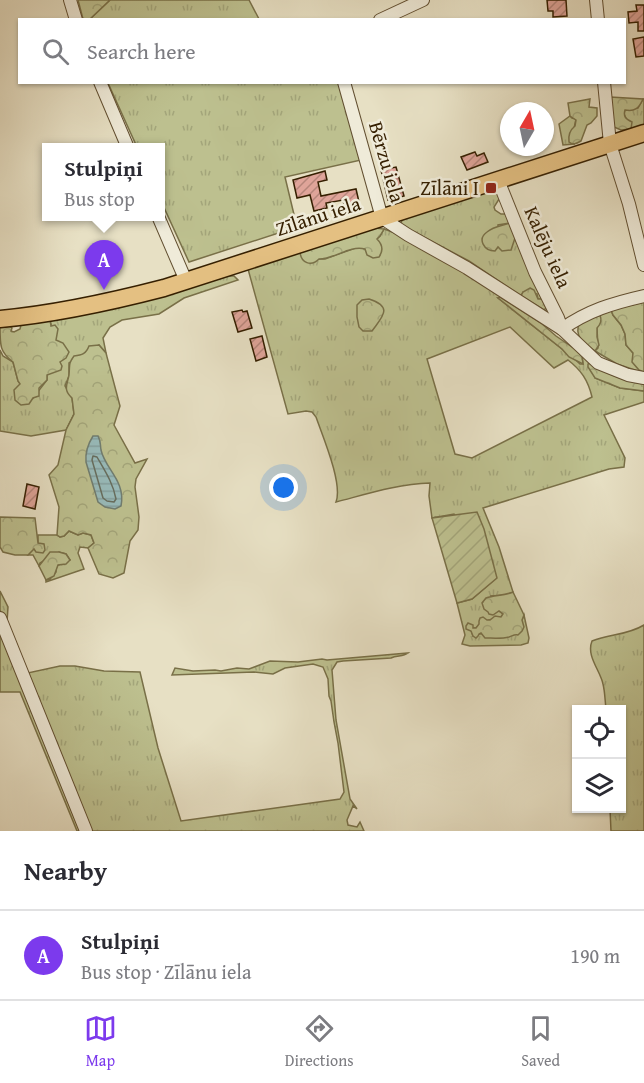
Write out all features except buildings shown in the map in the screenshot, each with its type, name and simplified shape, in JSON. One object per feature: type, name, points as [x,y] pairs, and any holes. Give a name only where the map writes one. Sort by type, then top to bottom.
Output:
[{"type":"highway","name":"Zīlānu iela","points":[[0,319],[64,311],[119,300],[186,281],[644,134]]},
{"type":"street","points":[[70,0],[75,18]]},
{"type":"street","points":[[384,18],[423,0]]},
{"type":"street","points":[[596,0],[598,18]]},
{"type":"street","points":[[101,84],[126,143]]},
{"type":"street","name":"Bērzu iela","points":[[345,84],[382,218]]},
{"type":"street","points":[[604,84],[610,144],[629,204],[644,265]]},
{"type":"street","name":"Kalēju iela","points":[[498,180],[535,272],[562,329]]},
{"type":"street","points":[[382,218],[408,236],[467,267],[562,329],[598,363],[628,375],[644,378]]},
{"type":"street","points":[[160,221],[186,281]]},
{"type":"street","points":[[562,329],[591,312],[644,296]]},
{"type":"street","points":[[0,618],[86,831]]},
{"type":"green space","points":[[78,0],[110,0],[91,18],[83,18]]},
{"type":"green space","points":[[110,0],[249,0],[258,18],[91,18]]},
{"type":"green space","points":[[108,84],[348,84],[370,158],[285,177],[297,227],[189,262],[165,210],[165,143],[135,143]]},
{"type":"green space","points":[[610,97],[643,99],[636,109],[625,110],[626,118],[632,122],[631,129],[621,130],[614,127]]},
{"type":"green space","points":[[590,99],[589,107],[597,108],[597,116],[587,125],[581,141],[575,144],[570,143],[569,135],[576,120],[570,116],[568,103]]},
{"type":"green space","points":[[643,99],[644,125],[631,129],[624,114],[625,109],[638,108]]},
{"type":"green space","points":[[570,116],[576,119],[571,143],[575,144],[563,145],[559,124]]},
{"type":"green space","points":[[495,188],[501,196],[494,207],[495,210],[501,214],[508,214],[510,223],[498,225],[498,247],[516,235],[557,318],[544,310],[542,299],[538,299],[537,294],[523,292],[521,296],[469,261],[401,225],[402,219]]},
{"type":"green space","points":[[510,223],[516,235],[511,250],[502,251],[498,247],[495,251],[485,247],[482,238],[487,232],[492,228]]},
{"type":"green space","points":[[375,228],[384,229],[377,239],[382,247],[379,257],[373,258],[367,255],[365,249],[359,248],[319,259],[313,263],[307,263],[302,259],[300,252]]},
{"type":"green space","points":[[384,229],[395,233],[453,265],[503,298],[498,298],[580,364],[583,364],[582,356],[591,363],[595,378],[620,388],[644,391],[644,402],[604,415],[625,458],[624,467],[609,469],[483,508],[499,547],[513,592],[491,596],[503,614],[501,617],[473,628],[471,630],[473,636],[488,634],[507,637],[513,634],[524,615],[528,643],[470,646],[462,644],[465,635],[457,603],[472,599],[496,578],[489,555],[454,514],[432,518],[430,483],[394,487],[336,502],[335,472],[316,417],[312,412],[306,411],[288,414],[248,269],[300,252],[325,259],[358,247],[365,249],[380,236]],"holes":[[[510,327],[554,368],[568,360],[583,376],[592,397],[472,458],[455,454],[427,359]]]},
{"type":"green space","points":[[234,276],[238,280],[184,298],[159,314],[122,320],[110,327],[103,338],[106,353],[99,345],[69,363],[69,376],[65,386],[72,398],[74,414],[66,430],[31,436],[0,431],[0,350],[3,356],[13,362],[18,381],[33,398],[47,380],[47,375],[60,362],[50,320]]},
{"type":"green space","points":[[530,288],[534,290],[538,299],[542,299],[546,308],[544,310],[521,296]]},
{"type":"green space","points":[[500,297],[541,323],[575,349],[582,356],[583,364],[569,357],[498,298]]},
{"type":"green space","points":[[369,299],[381,305],[384,313],[372,331],[363,331],[359,327],[357,305],[362,300]]},
{"type":"green space","points":[[644,302],[644,372],[632,362],[633,353],[626,345],[625,334],[611,310]]},
{"type":"green space","points":[[611,310],[621,325],[626,345],[633,353],[639,370],[644,373],[617,364],[595,351],[598,348],[597,328],[600,315]]},
{"type":"green space","points":[[600,315],[601,322],[597,328],[599,345],[595,351],[581,339],[578,327],[580,322]]},
{"type":"green space","points":[[50,320],[51,326],[55,325],[58,329],[56,340],[63,343],[69,352],[60,362],[61,370],[47,375],[47,380],[39,388],[39,396],[33,398],[29,404],[21,405],[15,400],[14,390],[20,384],[13,362],[5,355],[2,348],[0,327],[9,326],[14,332],[20,329],[21,325]]},
{"type":"green space","points":[[99,345],[106,353],[120,406],[114,425],[135,463],[147,459],[136,479],[138,530],[130,541],[124,573],[113,578],[99,574],[88,548],[94,543],[91,535],[83,533],[78,535],[69,531],[64,536],[57,535],[59,507],[49,475],[58,465],[66,430],[74,414],[72,398],[67,390],[70,363],[74,356],[83,354],[89,346]]},
{"type":"green space","points":[[591,363],[616,376],[644,384],[644,391],[620,388],[595,378],[588,367]]},
{"type":"green space","points":[[477,512],[497,578],[472,599],[457,603],[432,518]]},
{"type":"green space","points":[[0,517],[35,518],[38,543],[44,544],[43,553],[36,552],[34,549],[28,555],[3,552],[0,547]]},
{"type":"green space","points":[[69,531],[78,535],[83,533],[91,535],[94,543],[88,548],[80,547],[78,553],[84,569],[46,582],[56,572],[56,566],[70,560],[66,554],[59,552],[40,563],[39,566],[33,555],[28,555],[38,543],[38,535],[60,537]]},
{"type":"green space","points":[[50,552],[66,554],[70,560],[66,564],[58,565],[54,576],[46,580],[39,566]]},
{"type":"green space","points":[[0,591],[8,607],[7,622],[28,673],[60,666],[140,672],[158,748],[181,821],[340,799],[344,792],[328,679],[323,667],[313,664],[285,668],[273,674],[254,672],[172,675],[175,668],[193,671],[221,671],[237,668],[249,669],[270,661],[298,662],[408,653],[391,658],[337,662],[332,670],[336,720],[350,799],[357,809],[353,806],[347,820],[348,825],[357,827],[360,822],[364,831],[88,831],[0,610]]},
{"type":"green space","points":[[513,592],[524,615],[522,620],[524,627],[518,635],[485,638],[481,633],[476,638],[471,631],[466,629],[468,623],[476,628],[480,618],[490,620],[495,616],[501,617],[503,614],[499,611],[493,615],[489,614],[482,603],[486,598]]},
{"type":"green space","points":[[644,625],[644,831],[611,831],[610,813],[626,813],[626,705],[606,705],[603,684],[592,658],[591,647],[592,641],[632,631]]},
{"type":"green space","points":[[0,628],[81,831],[77,831],[20,692],[0,692]]},
{"type":"water","points":[[93,436],[98,436],[103,457],[121,489],[121,506],[115,509],[105,507],[98,502],[86,462],[87,448]]},
{"type":"place","name":"Zīlāni I","points":[[491,188]]},
{"type":"place","name":"Stulpiņi","points":[[104,290]]}]
